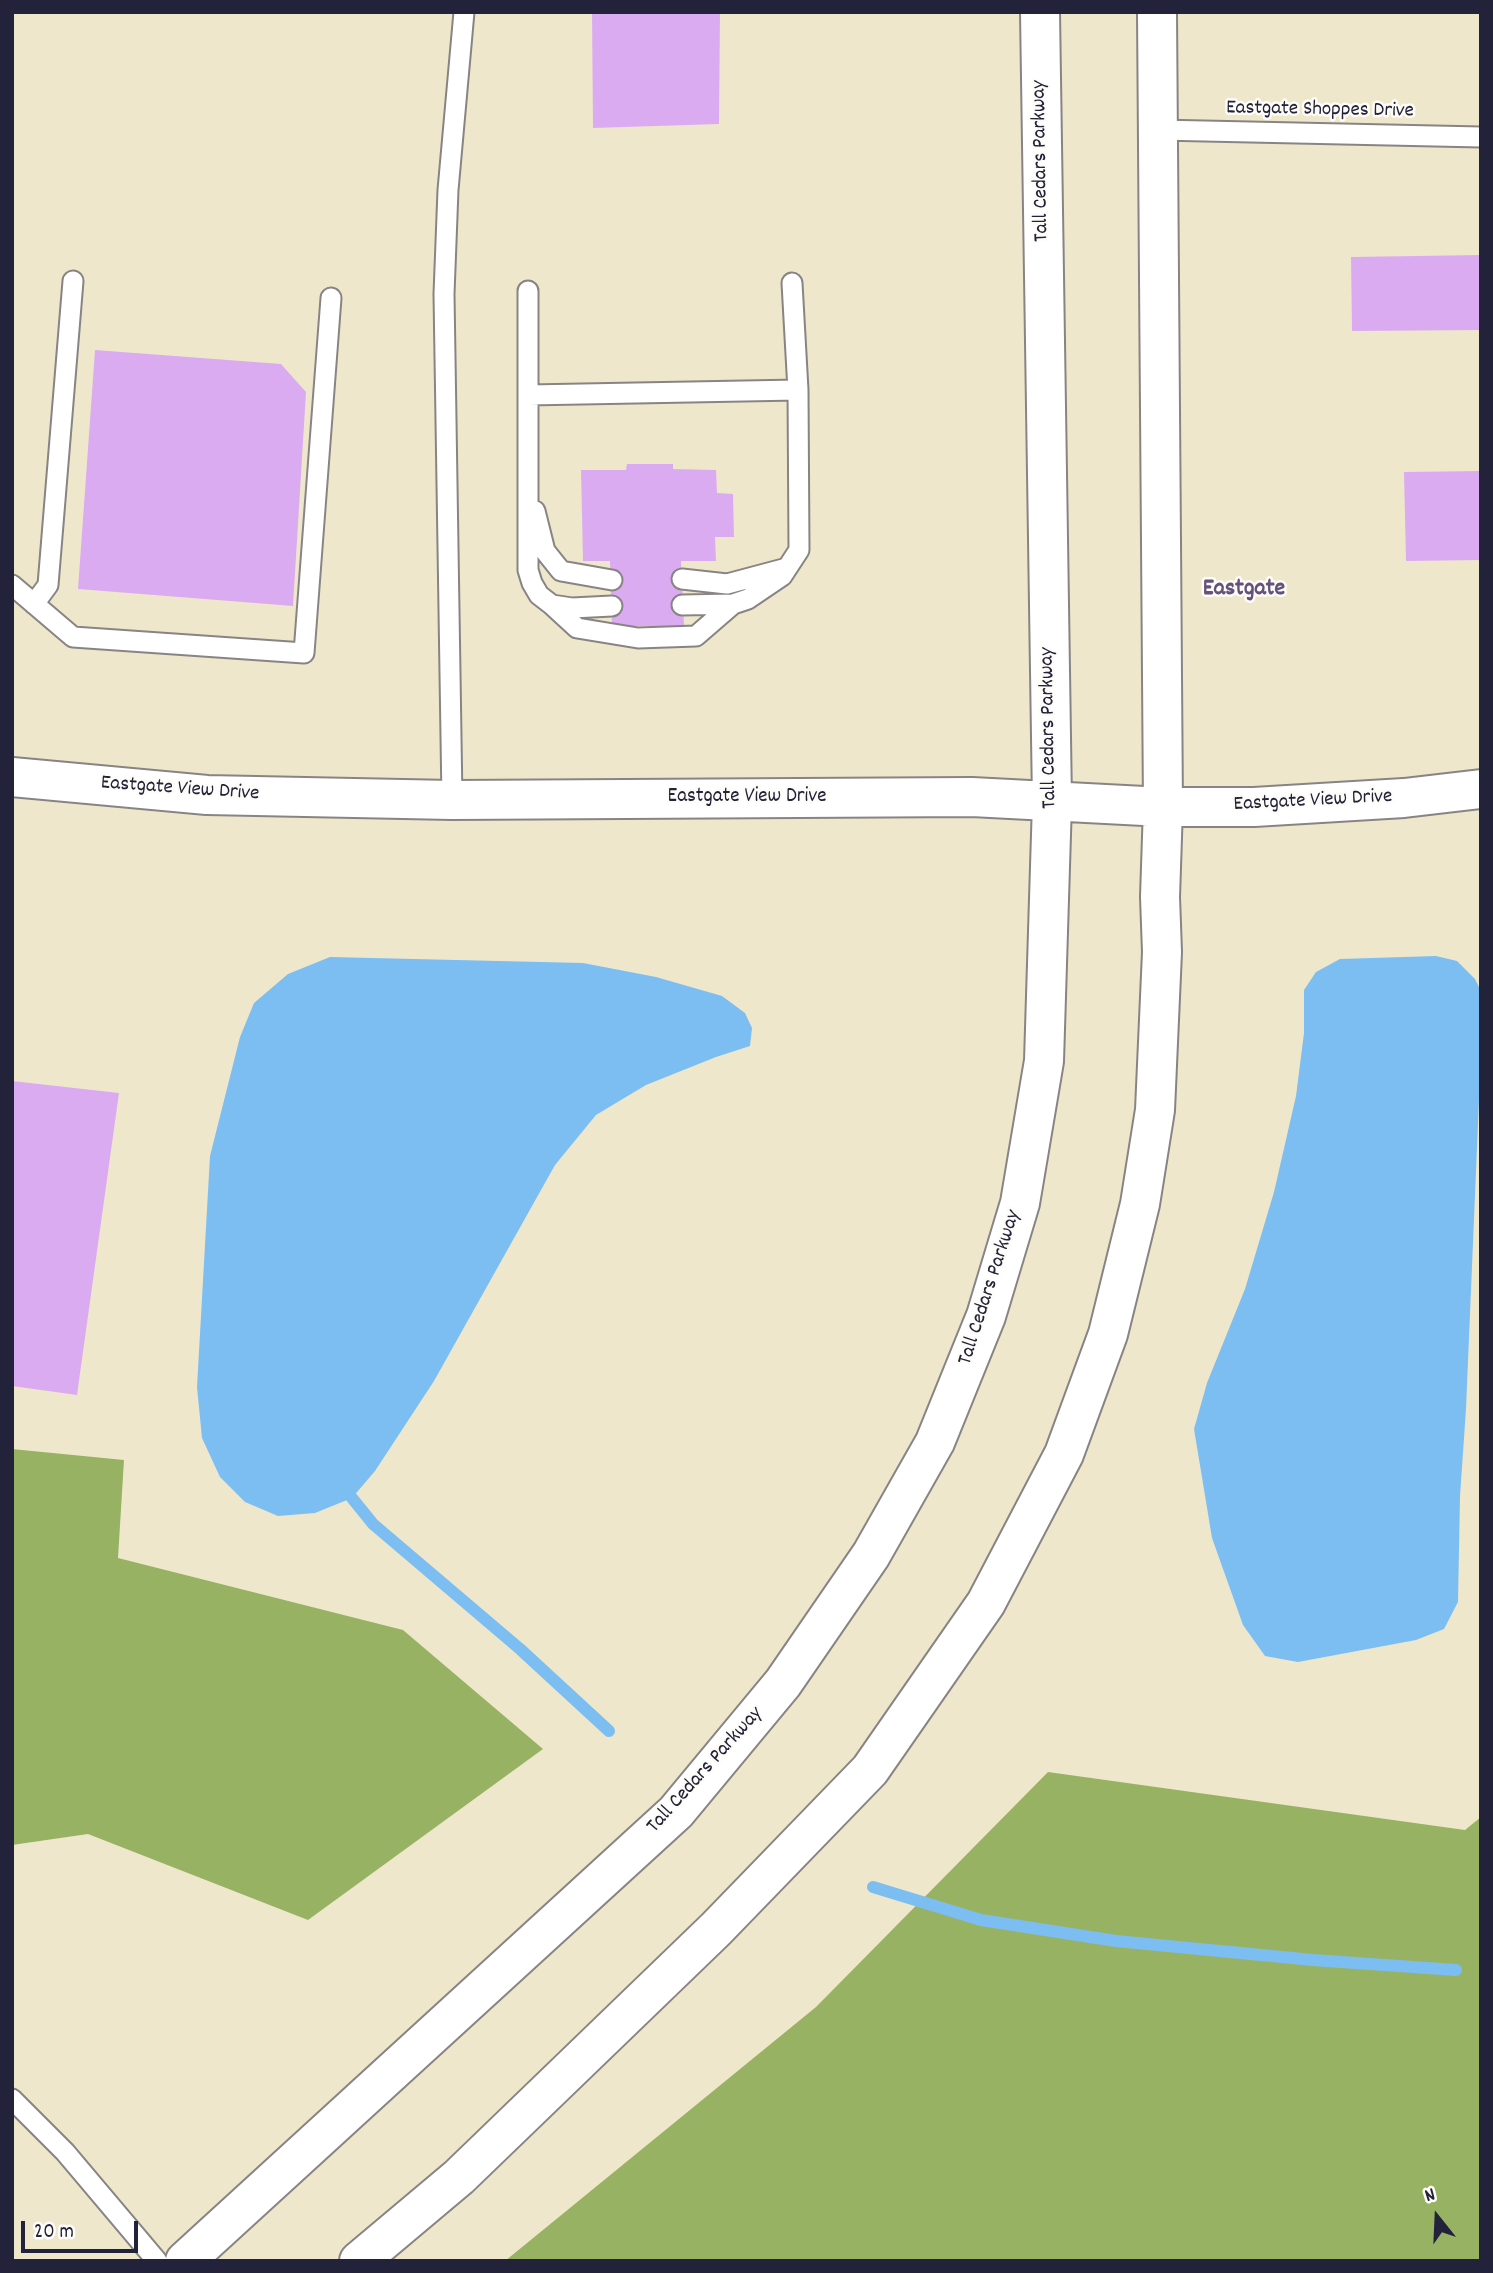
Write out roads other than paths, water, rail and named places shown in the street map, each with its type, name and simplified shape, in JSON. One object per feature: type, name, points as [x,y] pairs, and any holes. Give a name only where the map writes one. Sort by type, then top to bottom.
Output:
[{"type":"main road","name":"Tall Cedars Parkway","points":[[185,2261],[676,1812],[783,1683],[871,1555],[935,1443],[986,1316],[1020,1203],[1044,1061],[1052,802],[1040,12]]},
{"type":"main road","points":[[359,2261],[460,2177],[716,1929],[870,1770],[986,1603],[1064,1454],[1108,1334],[1140,1204],[1155,1110],[1162,952],[1157,12]]},
{"type":"main road","name":"Eastgate View Drive","points":[[12,776],[207,795],[452,800],[972,797],[1163,807],[1254,807],[1404,798],[1481,789]]},
{"type":"lane","points":[[452,800],[444,294],[448,190],[464,12]]},
{"type":"lane","name":"Eastgate Shoppes Drive","points":[[1158,130],[1481,137]]},
{"type":"lane","points":[[34,604],[48,585],[73,281]]},
{"type":"lane","points":[[682,605],[733,604],[748,599],[782,576],[799,550],[798,390],[792,283]]},
{"type":"lane","points":[[528,291],[528,570],[539,595],[577,628],[638,638],[696,635],[733,604]]},
{"type":"lane","points":[[12,585],[73,637],[304,653],[331,298]]},
{"type":"lane","points":[[528,395],[798,390]]},
{"type":"lane","points":[[528,486],[545,551],[561,570],[612,580]]},
{"type":"lane","points":[[682,579],[727,584],[787,568]]},
{"type":"lane","points":[[552,605],[572,608],[612,606]]},
{"type":"lane","points":[[12,2099],[65,2151],[157,2261]]},
{"type":"water","points":[[1436,956],[1457,961],[1475,979],[1481,991],[1481,1052],[1460,1496],[1458,1602],[1444,1629],[1416,1640],[1298,1662],[1265,1656],[1243,1625],[1212,1538],[1194,1429],[1207,1383],[1245,1289],[1274,1192],[1296,1096],[1304,1033],[1304,990],[1316,972],[1340,959]]},
{"type":"water","points":[[330,957],[583,963],[656,977],[722,996],[745,1013],[752,1028],[750,1046],[646,1085],[596,1115],[555,1165],[434,1381],[375,1471],[352,1498],[315,1513],[278,1516],[245,1502],[220,1477],[202,1438],[197,1387],[210,1156],[240,1037],[254,1003],[288,974]]},
{"type":"waterway","points":[[352,1498],[373,1524],[520,1649],[609,1731]]},
{"type":"waterway","points":[[873,1887],[981,1920],[1116,1941],[1313,1960],[1456,1970]]},
{"type":"district","name":"Eastgate","points":[[1244,591]]}]
